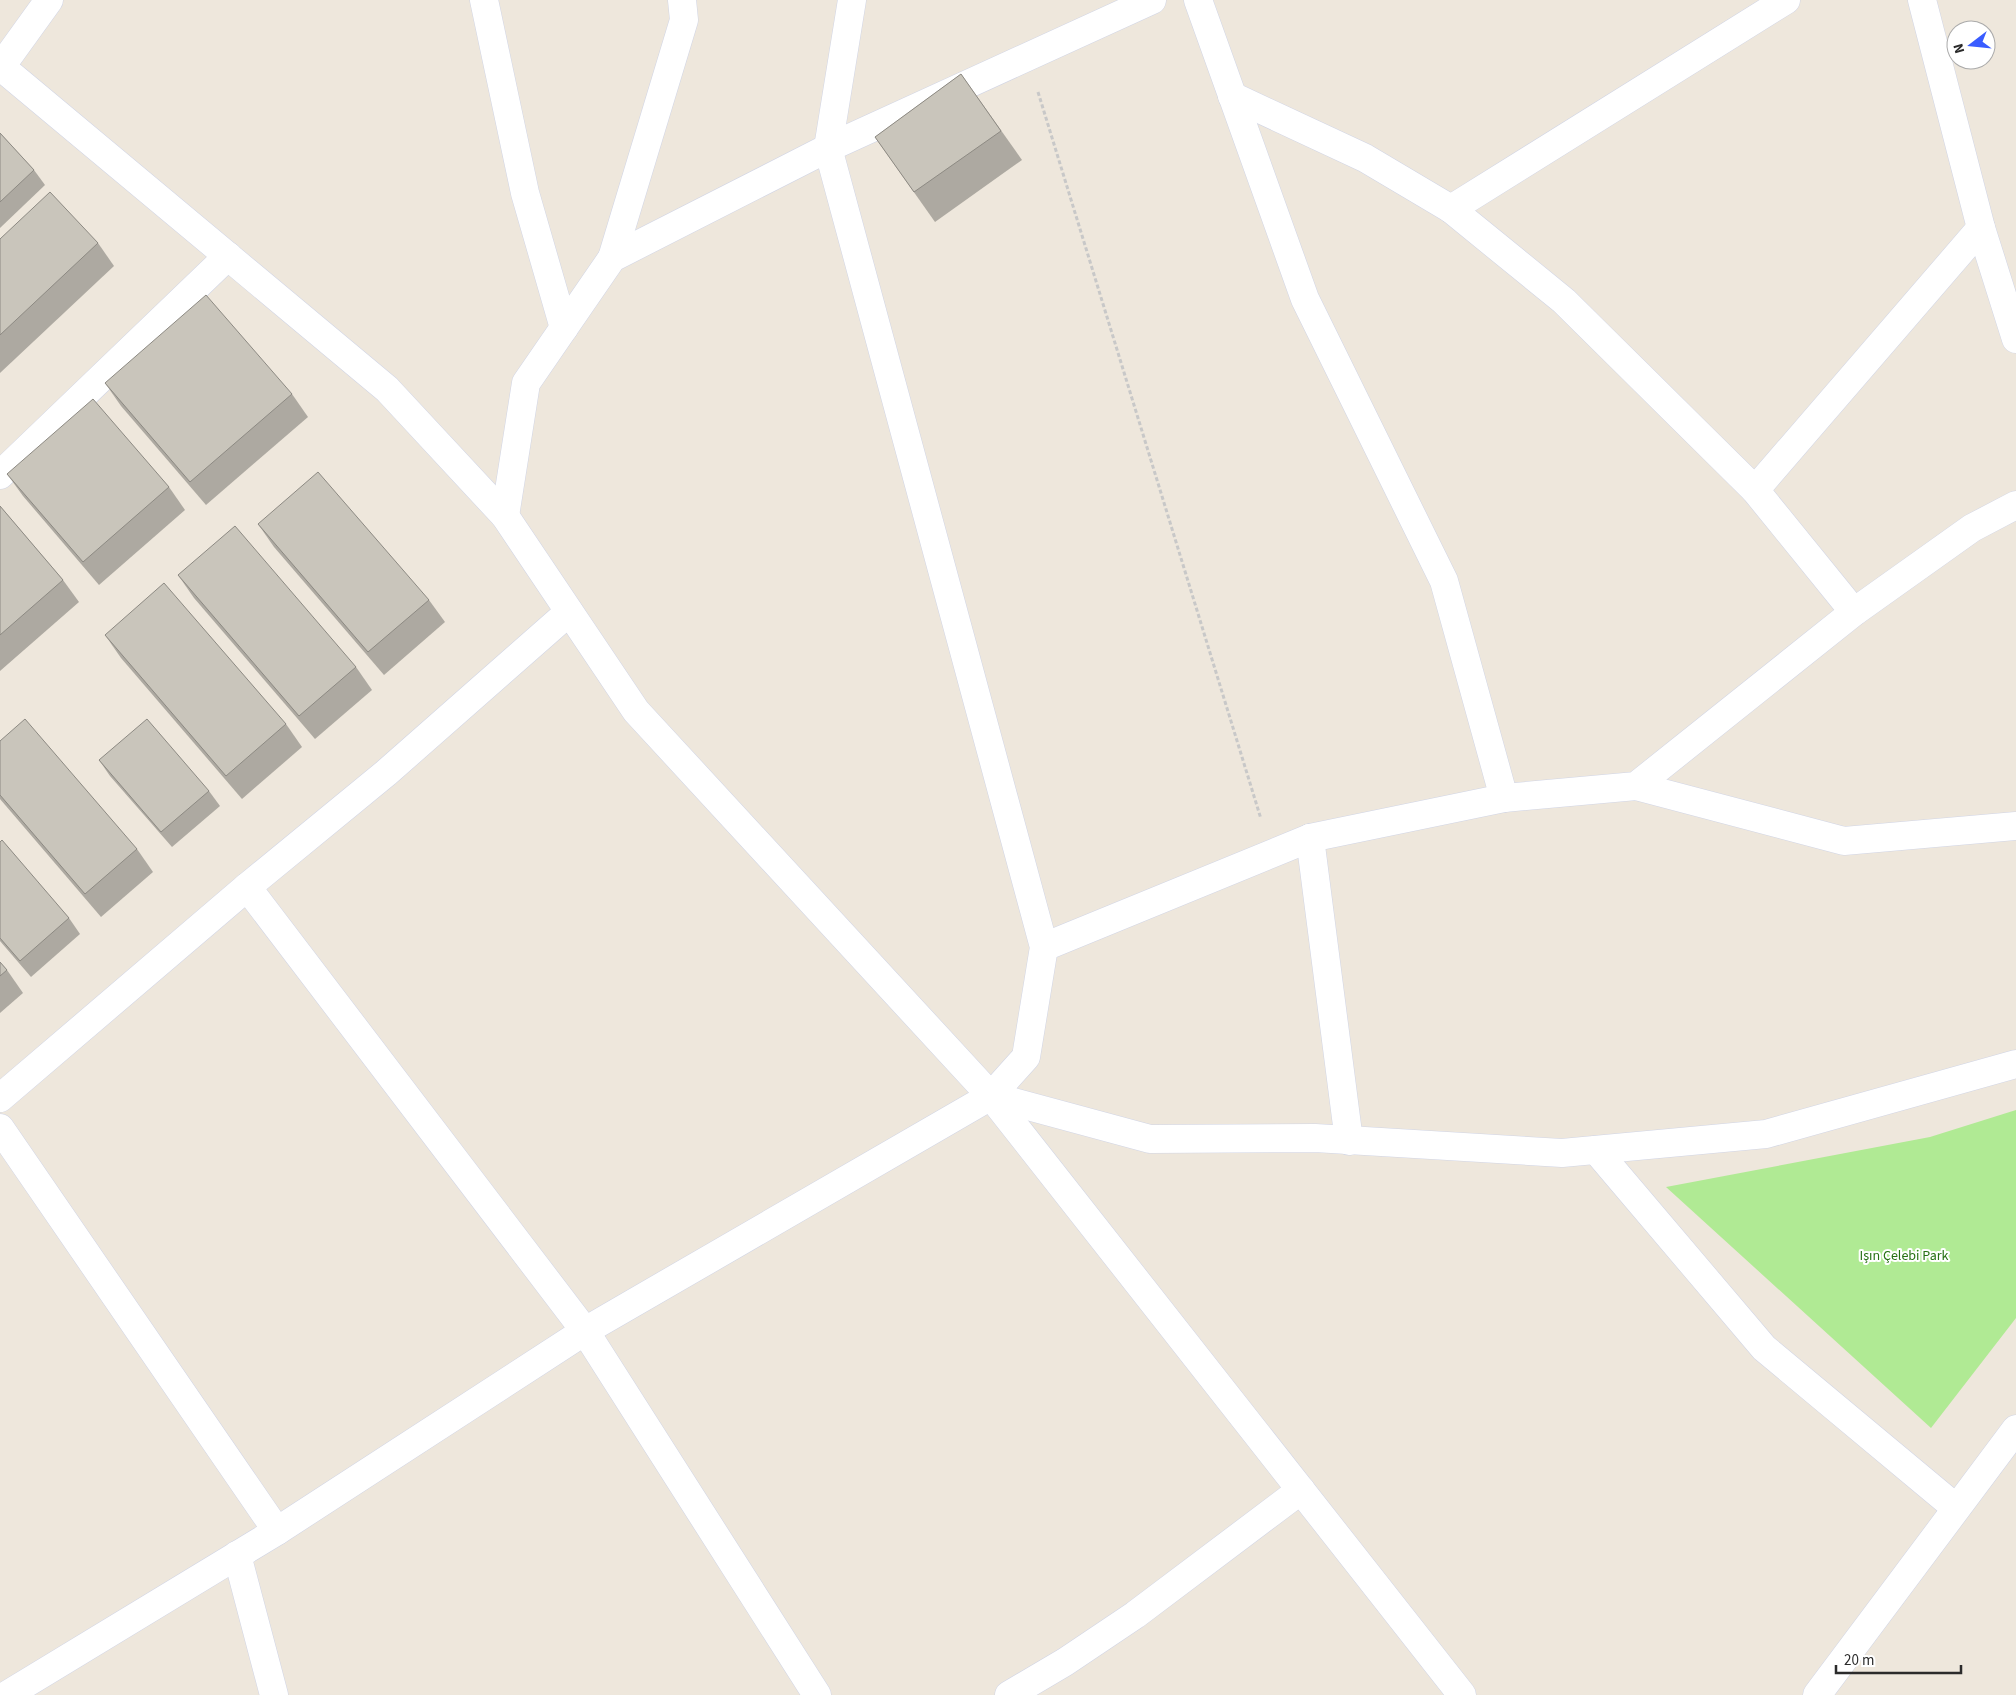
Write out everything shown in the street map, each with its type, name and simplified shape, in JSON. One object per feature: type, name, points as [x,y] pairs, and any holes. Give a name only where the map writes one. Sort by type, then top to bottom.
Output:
[{"type":"street","points":[[49,0],[0,66],[387,390],[505,516],[636,711],[992,1096],[1462,1695]]},
{"type":"street","points":[[484,0],[525,193],[564,328]]},
{"type":"street","points":[[505,516],[526,383],[612,258],[684,20],[682,0]]},
{"type":"street","points":[[7,1695],[278,1531],[585,1331],[992,1096],[1026,1057],[1044,946],[828,148],[852,0]]},
{"type":"street","points":[[612,258],[828,148],[1152,0]]},
{"type":"street","points":[[1198,0],[1305,299],[1444,581],[1504,798]]},
{"type":"street","points":[[1450,209],[1786,0]]},
{"type":"street","points":[[1922,0],[1981,228],[2016,339]]},
{"type":"street","points":[[1232,96],[1365,158],[1450,209],[1564,301],[1755,490],[1854,612]]},
{"type":"street","points":[[1755,490],[1981,228]]},
{"type":"street","points":[[0,474],[228,256]]},
{"type":"street","points":[[1636,786],[1854,612],[1972,528],[2016,504]]},
{"type":"street","points":[[0,1098],[247,887],[386,773],[569,612]]},
{"type":"street","points":[[1044,946],[1310,838],[1504,798],[1636,786],[1844,841],[2016,826]]},
{"type":"street","points":[[1310,838],[1349,1141]]},
{"type":"street","points":[[247,887],[585,1331],[817,1695]]},
{"type":"street","points":[[992,1096],[1150,1139],[1315,1138],[1562,1153],[1766,1134],[2016,1064]]},
{"type":"street","points":[[0,1128],[278,1531]]},
{"type":"street","points":[[1596,1150],[1764,1348],[1956,1508]]},
{"type":"street","points":[[1817,1695],[2016,1429]]},
{"type":"street","points":[[1009,1695],[1065,1662],[1135,1615],[1301,1490]]},
{"type":"street","points":[[237,1555],[274,1695]]},
{"type":"path","points":[[1027,57],[1271,853]]},
{"type":"green space","name":"Işın Çelebi Park","points":[[2016,1110],[2016,1318],[1931,1428],[1666,1187],[1930,1137]]},
{"type":"building","points":[[961,74],[1001,131],[914,192],[875,137]]},
{"type":"building","points":[[0,133],[34,170],[0,202]]},
{"type":"building","points":[[50,192],[98,243],[0,335],[0,239]]},
{"type":"building","points":[[206,295],[292,394],[190,482],[105,383]]},
{"type":"building","points":[[93,399],[169,487],[83,562],[7,474]]},
{"type":"building","points":[[318,472],[429,600],[368,652],[258,524]]},
{"type":"building","points":[[0,506],[63,580],[0,635]]},
{"type":"building","points":[[235,526],[356,667],[299,716],[178,575]]},
{"type":"building","points":[[164,583],[286,724],[226,776],[105,635]]},
{"type":"building","points":[[25,719],[137,849],[85,894],[0,795],[0,741]]},
{"type":"building","points":[[147,719],[209,791],[161,832],[99,760]]},
{"type":"building","points":[[2,840],[69,918],[20,961],[0,938],[0,842]]},
{"type":"building","points":[[0,962],[7,970],[0,976]]}]
